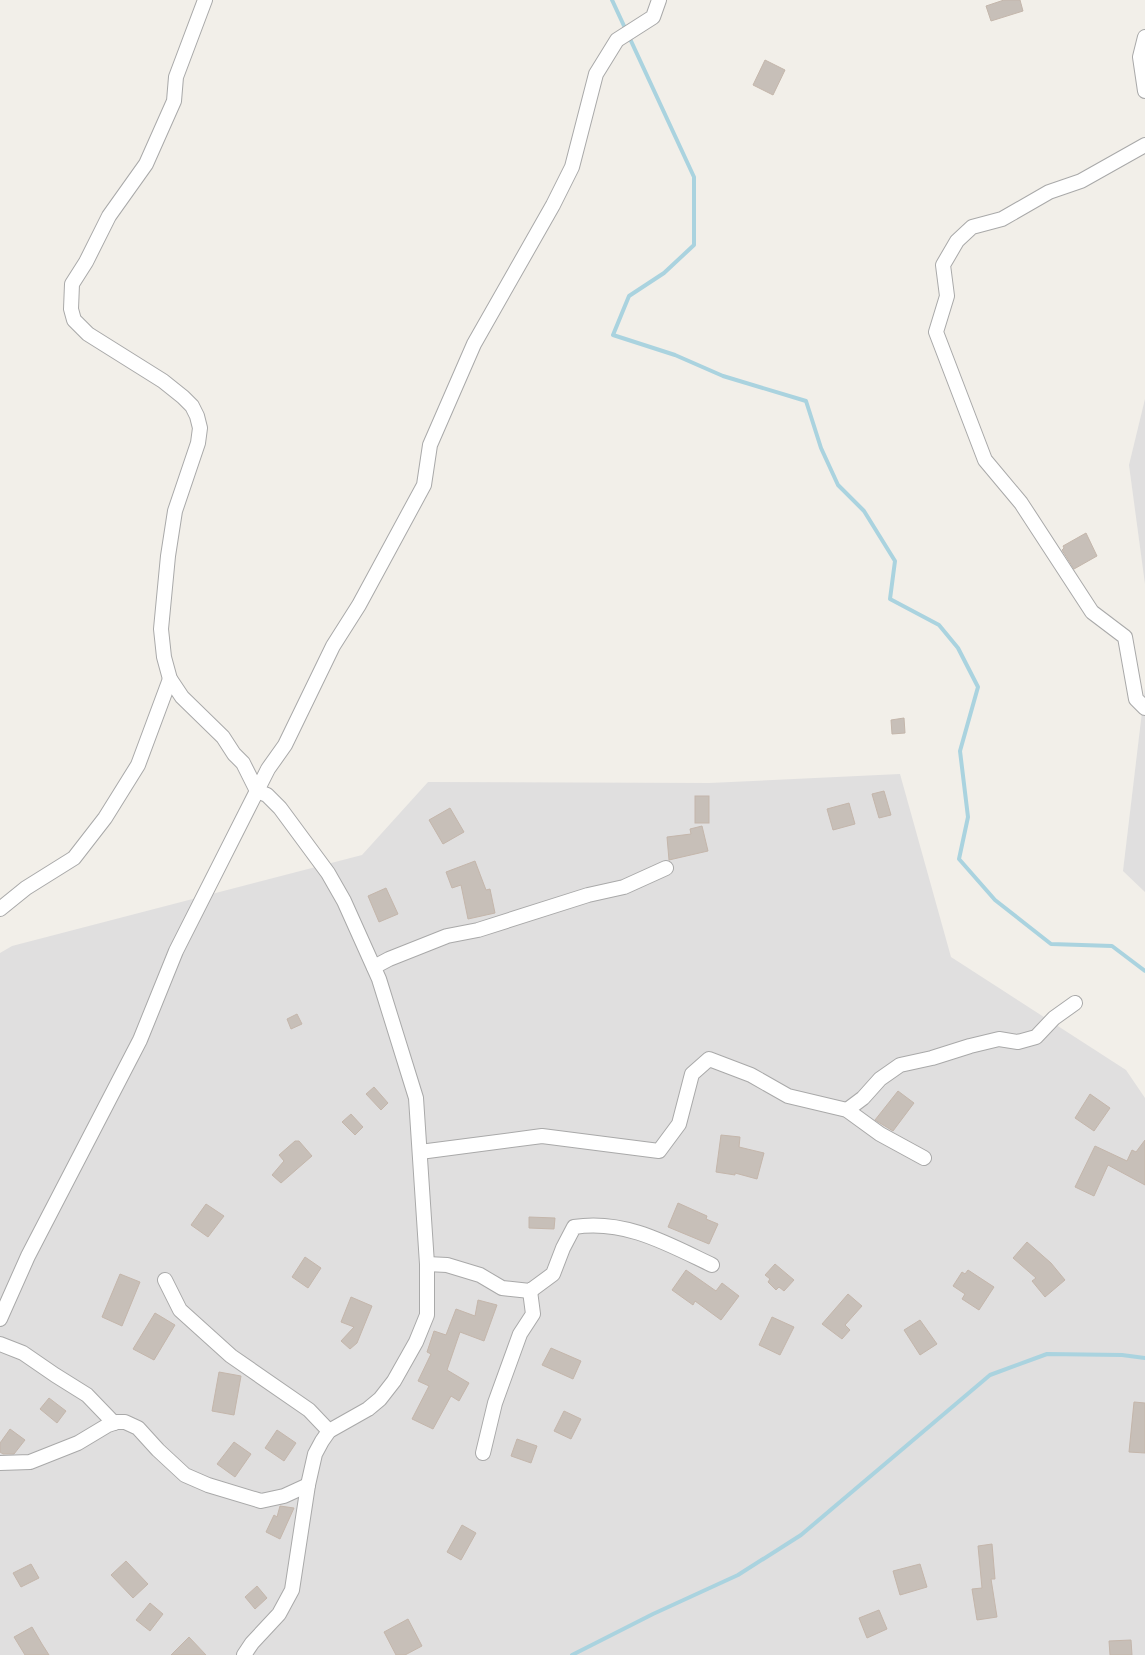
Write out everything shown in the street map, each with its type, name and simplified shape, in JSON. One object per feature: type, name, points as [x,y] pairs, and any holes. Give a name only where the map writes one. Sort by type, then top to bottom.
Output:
[{"type":"street","points":[[205,0],[176,77],[174,101],[146,164],[109,216],[86,262],[72,284],[71,309],[74,320],[88,334],[163,381],[183,397],[192,406],[198,416],[200,428],[198,443],[175,511],[164,587],[160,629],[164,657],[170,679],[182,697],[223,737],[234,754],[244,763],[257,791],[267,795],[280,808],[328,872],[344,901],[374,968],[416,1098],[427,1264],[427,1315],[416,1342],[394,1381],[380,1398],[368,1409],[329,1431],[322,1441],[315,1454],[308,1485],[292,1590],[279,1614],[252,1643],[244,1655]]},
{"type":"street","points":[[0,1319],[28,1256],[140,1040],[176,951],[268,769],[285,745],[333,646],[359,605],[424,485],[430,445],[474,344],[553,205],[572,167],[596,74],[617,40],[654,17],[659,0]]},
{"type":"street","points":[[1145,37],[1140,57],[1145,92]]},
{"type":"street","points":[[1145,145],[1081,181],[1049,192],[1002,219],[972,227],[957,241],[943,266],[946,296],[936,332],[985,460],[1021,503],[1092,612],[1125,637],[1136,700],[1145,708]]},
{"type":"street","points":[[0,909],[26,888],[74,858],[106,818],[138,765],[170,679]]},
{"type":"street","points":[[374,968],[388,959],[447,936],[478,930],[588,895],[624,887],[666,868]]},
{"type":"street","points":[[847,1110],[863,1098],[880,1079],[900,1065],[932,1058],[999,1039],[1018,1042],[1036,1037],[1054,1018],[1076,1003]]},
{"type":"street","points":[[420,1152],[542,1136],[659,1151],[679,1124],[692,1074],[709,1059],[751,1075],[788,1096],[847,1110],[880,1134],[924,1158]]},
{"type":"street","points":[[427,1264],[448,1265],[480,1274],[502,1288],[530,1291],[553,1274],[574,1227],[592,1225],[636,1231],[712,1265]]},
{"type":"street","points":[[165,1280],[180,1310],[231,1356],[309,1410],[329,1431]]},
{"type":"street","points":[[483,1453],[495,1403],[520,1334],[533,1314],[530,1291]]},
{"type":"street","points":[[0,1344],[23,1353],[87,1395],[114,1423]]},
{"type":"street","points":[[0,1463],[30,1462],[78,1443],[108,1425],[125,1422],[138,1428],[158,1450],[185,1475],[239,1495],[261,1501],[284,1496],[308,1485]]},
{"type":"shaded area","points":[[1145,399],[1145,584],[1129,465]]},
{"type":"shaded area","points":[[1145,687],[1145,892],[1123,871]]},
{"type":"shaded area","points":[[900,774],[951,957],[1126,1070],[1145,1098],[1145,1655],[0,1655],[0,953],[12,946],[362,855],[428,782],[709,783]]},
{"type":"building","points":[[1004,0],[1020,0],[1023,11],[991,21],[986,6]]},
{"type":"building","points":[[765,60],[785,70],[773,95],[753,85]]},
{"type":"building","points":[[1086,533],[1097,556],[1074,569],[1062,550],[1064,548],[1063,546]]},
{"type":"building","points":[[904,718],[905,733],[892,734],[891,720]]},
{"type":"building","points":[[884,791],[891,815],[879,818],[872,794]]},
{"type":"building","points":[[695,796],[709,796],[709,823],[695,823]]},
{"type":"building","points":[[849,803],[855,824],[833,830],[827,809]]},
{"type":"building","points":[[450,808],[464,832],[443,844],[429,820]]},
{"type":"building","points":[[702,826],[708,851],[669,860],[667,837],[691,834],[690,829]]},
{"type":"building","points":[[475,861],[486,890],[490,889],[495,913],[468,919],[461,885],[452,888],[446,872]]},
{"type":"building","points":[[386,888],[398,914],[379,922],[368,896]]},
{"type":"building","points":[[297,1014],[302,1024],[291,1029],[287,1019]]},
{"type":"building","points":[[374,1087],[388,1103],[381,1110],[366,1094]]},
{"type":"building","points":[[898,1091],[914,1103],[893,1131],[875,1120]]},
{"type":"building","points":[[1090,1094],[1110,1108],[1094,1131],[1075,1118]]},
{"type":"building","points":[[351,1114],[363,1127],[355,1135],[342,1122]]},
{"type":"building","points":[[721,1135],[740,1137],[739,1147],[764,1153],[757,1179],[735,1173],[735,1175],[716,1172]]},
{"type":"building","points":[[1145,1140],[1145,1185],[1108,1165],[1094,1196],[1075,1187],[1095,1146],[1127,1161],[1132,1150],[1136,1152]]},
{"type":"building","points":[[295,1141],[299,1141],[312,1156],[281,1183],[272,1175],[284,1161],[279,1155]]},
{"type":"building","points":[[678,1203],[707,1216],[706,1219],[718,1224],[709,1244],[668,1227]]},
{"type":"building","points":[[206,1204],[224,1216],[208,1237],[191,1225]]},
{"type":"building","points":[[529,1217],[555,1218],[554,1229],[529,1228]]},
{"type":"building","points":[[1027,1242],[1051,1263],[1065,1280],[1045,1297],[1032,1281],[1036,1278],[1013,1258]]},
{"type":"building","points":[[305,1257],[321,1268],[308,1288],[292,1277]]},
{"type":"building","points":[[775,1264],[794,1280],[784,1291],[779,1287],[776,1290],[768,1282],[770,1279],[765,1275]]},
{"type":"building","points":[[686,1270],[716,1291],[722,1283],[739,1296],[721,1320],[695,1301],[693,1305],[672,1290]]},
{"type":"building","points":[[968,1270],[994,1287],[979,1310],[962,1299],[965,1294],[953,1286],[962,1272],[965,1274]]},
{"type":"building","points":[[120,1274],[140,1282],[122,1326],[102,1317]]},
{"type":"building","points":[[848,1294],[862,1306],[845,1325],[850,1330],[842,1339],[822,1324]]},
{"type":"building","points":[[351,1297],[372,1306],[357,1343],[350,1349],[341,1341],[354,1327],[341,1322]]},
{"type":"building","points":[[478,1300],[497,1305],[484,1341],[460,1332],[447,1370],[469,1383],[459,1401],[451,1396],[433,1429],[412,1419],[429,1386],[418,1381],[431,1354],[427,1352],[434,1331],[446,1335],[456,1309],[475,1316]]},
{"type":"building","points":[[155,1313],[175,1325],[154,1360],[133,1349]]},
{"type":"building","points":[[772,1317],[794,1327],[780,1355],[759,1345]]},
{"type":"building","points":[[920,1320],[937,1344],[920,1355],[904,1330]]},
{"type":"building","points":[[551,1348],[581,1361],[573,1379],[542,1365]]},
{"type":"building","points":[[219,1372],[241,1376],[234,1415],[212,1411]]},
{"type":"building","points":[[49,1398],[66,1411],[57,1423],[40,1409]]},
{"type":"building","points":[[1134,1402],[1145,1403],[1145,1453],[1129,1452]]},
{"type":"building","points":[[564,1411],[581,1419],[571,1439],[554,1431]]},
{"type":"building","points":[[10,1429],[25,1440],[14,1454],[3,1454],[0,1452],[0,1443]]},
{"type":"building","points":[[277,1430],[296,1443],[284,1461],[265,1448]]},
{"type":"building","points":[[517,1439],[537,1446],[531,1463],[511,1456]]},
{"type":"building","points":[[234,1442],[251,1454],[235,1477],[217,1464]]},
{"type":"building","points":[[280,1506],[294,1508],[280,1539],[266,1532],[274,1515],[277,1517]]},
{"type":"building","points":[[462,1525],[476,1533],[461,1560],[447,1552]]},
{"type":"building","points":[[992,1544],[995,1579],[991,1579],[997,1617],[977,1620],[972,1589],[982,1588],[978,1546]]},
{"type":"building","points":[[126,1561],[148,1584],[133,1598],[111,1575]]},
{"type":"building","points":[[31,1564],[39,1578],[21,1587],[13,1573]]},
{"type":"building","points":[[920,1564],[927,1587],[900,1595],[893,1571]]},
{"type":"building","points":[[257,1586],[267,1598],[255,1609],[245,1597]]},
{"type":"building","points":[[150,1603],[163,1614],[150,1631],[136,1620]]},
{"type":"building","points":[[879,1610],[887,1629],[867,1638],[859,1618]]},
{"type":"building","points":[[408,1619],[422,1646],[405,1655],[396,1655],[384,1632]]},
{"type":"building","points":[[32,1627],[49,1655],[25,1655],[14,1637]]},
{"type":"building","points":[[189,1637],[206,1655],[171,1655]]},
{"type":"building","points":[[1131,1640],[1132,1655],[1110,1655],[1109,1641]]},
{"type":"waterway","points":[[612,0],[694,177],[694,245],[664,273],[629,296],[613,335],[675,355],[723,376],[806,401],[821,448],[838,485],[864,511],[895,561],[890,599],[939,625],[958,648],[978,687],[960,751],[968,817],[959,859],[995,900],[1051,944],[1112,946],[1145,971]]},
{"type":"waterway","points":[[572,1655],[653,1614],[738,1575],[801,1535],[990,1375],[1047,1354],[1122,1355],[1145,1358]]}]
